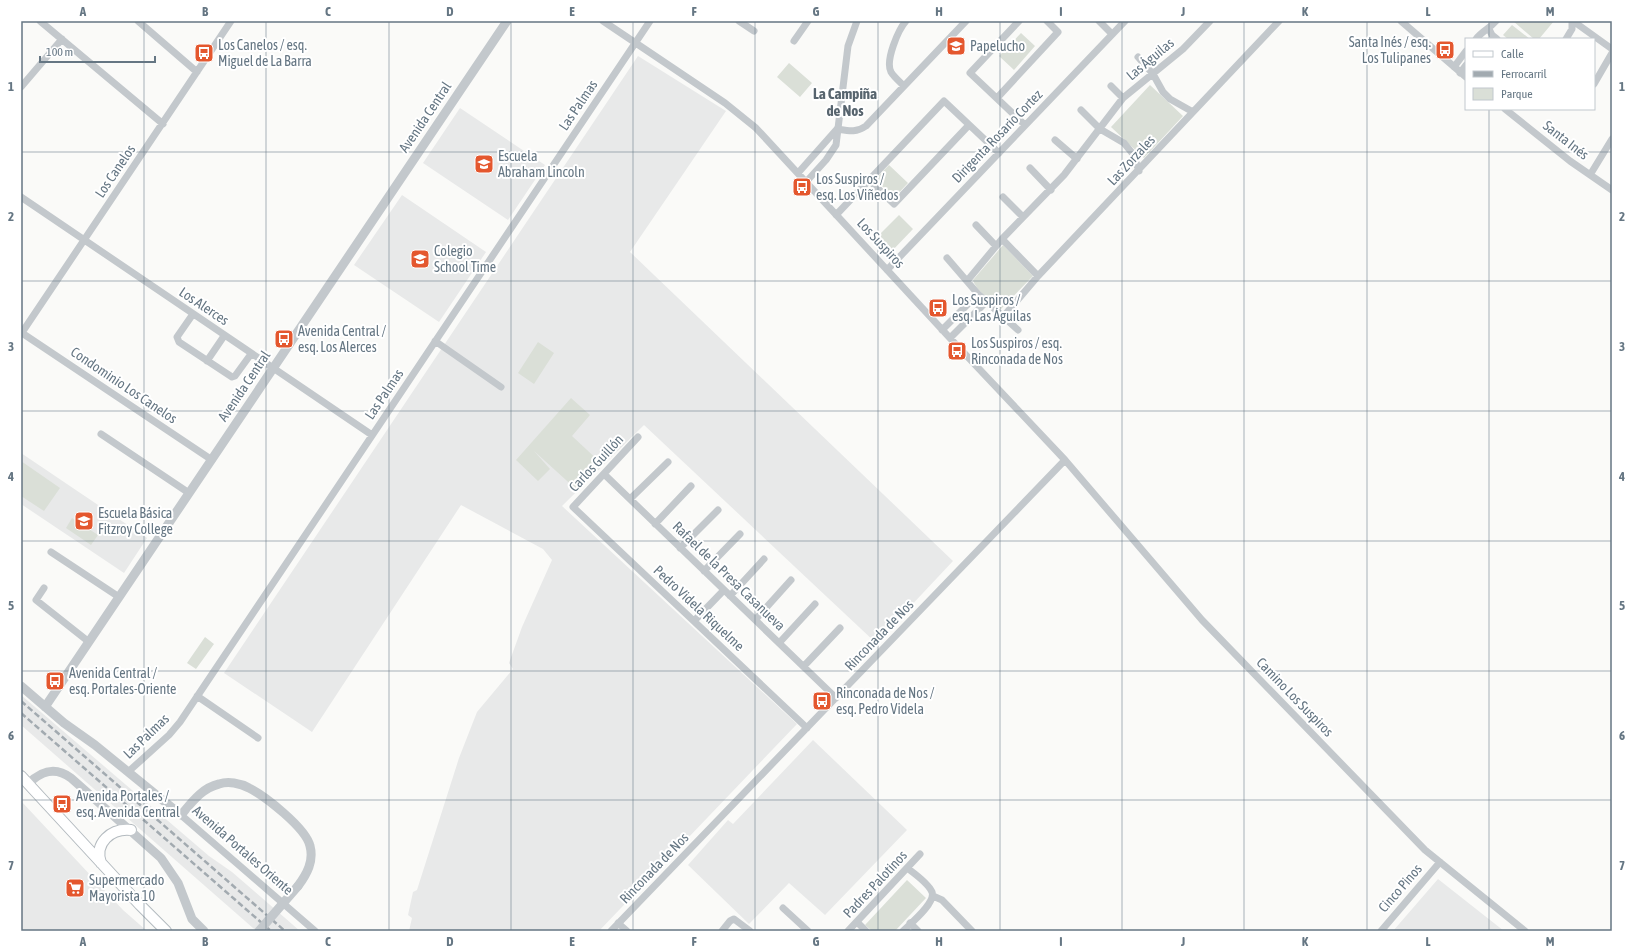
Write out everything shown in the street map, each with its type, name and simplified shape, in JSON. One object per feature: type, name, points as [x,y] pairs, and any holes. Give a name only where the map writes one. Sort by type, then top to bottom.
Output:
[{"type":"main road","points":[[23,784],[166,931]]},
{"type":"main road","points":[[102,865],[99,852],[104,840],[115,831],[131,830]]},
{"type":"street","points":[[40,21],[162,124]]},
{"type":"street","points":[[138,21],[197,72]]},
{"type":"street","name":"Los Canelos","points":[[21,334],[231,21]]},
{"type":"street","name":"Avenida Central","points":[[45,707],[507,21]]},
{"type":"street","name":"Los Suspiros","points":[[603,21],[736,110],[756,128],[942,330],[1065,460]]},
{"type":"street","name":"Las Palmas","points":[[128,772],[169,735],[197,696],[650,21]]},
{"type":"street","points":[[739,21],[754,31]]},
{"type":"street","points":[[794,41],[808,21]]},
{"type":"street","points":[[806,182],[833,151],[836,145],[848,46],[857,21]]},
{"type":"street","points":[[904,86],[891,72],[890,63],[899,30],[906,21]]},
{"type":"street","points":[[837,129],[852,132],[860,131],[966,21]]},
{"type":"street","points":[[1019,21],[970,73],[1025,125]]},
{"type":"street","points":[[997,98],[1058,32],[1047,21]]},
{"type":"street","points":[[1099,21],[1112,34]]},
{"type":"street","name":"Dirigenta Rosario Cortez","points":[[887,270],[1125,21]]},
{"type":"street","name":"Las Águilas","points":[[967,281],[1002,239],[1051,190],[1077,159],[1123,98],[1183,49],[1210,21]]},
{"type":"street","name":"Las Zorzales","points":[[1003,317],[1038,276],[1140,171],[1193,112],[1279,21]]},
{"type":"street","points":[[1401,21],[1463,75]]},
{"type":"street","points":[[1477,38],[1482,31],[1492,35],[1496,21]]},
{"type":"street","points":[[1567,38],[1572,29],[1572,21]]},
{"type":"street","points":[[1572,21],[1612,49]]},
{"type":"street","points":[[21,87],[62,39]]},
{"type":"street","points":[[1454,67],[1465,52]]},
{"type":"street","points":[[1595,82],[1612,53]]},
{"type":"street","points":[[1138,57],[1153,74],[1163,92],[1170,99],[1193,112]]},
{"type":"street","name":"Las Águilas","points":[[1111,86],[1123,98]]},
{"type":"street","points":[[836,214],[944,101],[999,153]]},
{"type":"street","points":[[1081,110],[1100,129],[1124,142],[1133,154],[1140,171]]},
{"type":"street","name":"Santa Inés","points":[[1506,110],[1590,175],[1612,190]]},
{"type":"street","points":[[869,180],[894,204],[969,125]]},
{"type":"street","points":[[798,173],[837,129]]},
{"type":"street","points":[[1055,140],[1077,159]]},
{"type":"street","points":[[1590,175],[1611,144]]},
{"type":"street","points":[[1030,168],[1051,190]]},
{"type":"street","name":"Los Alerces","points":[[21,197],[372,435]]},
{"type":"street","points":[[1003,197],[1023,217]]},
{"type":"street","points":[[976,225],[996,246]]},
{"type":"street","points":[[1002,239],[1038,276]]},
{"type":"street","points":[[947,258],[978,294],[1018,330]]},
{"type":"street","points":[[942,330],[978,294]]},
{"type":"street","points":[[950,338],[986,302]]},
{"type":"street","points":[[193,314],[177,340],[207,361],[233,377],[251,354]]},
{"type":"street","name":"Condominio Los Canelos","points":[[21,334],[212,460]]},
{"type":"street","points":[[207,361],[224,336]]},
{"type":"street","points":[[435,342],[501,387]]},
{"type":"street","points":[[101,434],[189,493]]},
{"type":"street","name":"Carlos Guillón","points":[[573,507],[638,436]]},
{"type":"street","name":"Rinconada de Nos","points":[[611,931],[1065,460]]},
{"type":"street","name":"Camino Los Suspiros","points":[[1065,460],[1202,620],[1419,844],[1525,931]]},
{"type":"street","points":[[630,499],[668,462]]},
{"type":"street","name":"Rafael de la Presa Casanueva","points":[[604,474],[730,596],[780,642],[836,698]]},
{"type":"street","points":[[655,524],[691,486]]},
{"type":"street","name":"Pedro Videla Riquelme","points":[[573,507],[807,728]]},
{"type":"street","points":[[680,548],[718,510]]},
{"type":"street","points":[[704,571],[740,534]]},
{"type":"street","points":[[51,552],[119,597]]},
{"type":"street","points":[[730,596],[764,559]]},
{"type":"street","points":[[756,620],[791,580]]},
{"type":"street","points":[[44,588],[36,600],[89,642]]},
{"type":"street","points":[[694,621],[724,590]]},
{"type":"street","points":[[780,642],[815,604]]},
{"type":"street","points":[[804,666],[840,628]]},
{"type":"street","name":"Avenida Portales Oriente","points":[[21,686],[45,707],[181,815],[315,931]]},
{"type":"street","points":[[197,696],[258,738]]},
{"type":"street","points":[[23,784],[47,771],[57,771],[67,775],[156,852],[168,867],[182,890],[192,918],[204,931]]},
{"type":"street","points":[[181,815],[198,796],[214,785],[232,783],[254,790],[293,821],[306,836],[311,847],[311,858],[307,873],[298,886],[259,931]]},
{"type":"street","name":"Padres Palotinos","points":[[848,931],[920,854]]},
{"type":"street","name":"Cinco Pinos","points":[[1381,931],[1440,862]]},
{"type":"street","points":[[908,868],[929,889],[933,896],[942,900],[972,931]]},
{"type":"street","points":[[903,931],[931,902],[933,896]]},
{"type":"street","points":[[783,908],[808,931]]},
{"type":"street","points":[[722,931],[730,921],[734,919],[750,931]]},
{"type":"street","points":[[857,922],[866,931]]},
{"type":"street","points":[[618,923],[626,931]]},
{"type":"street","points":[[910,923],[918,931]]},
{"type":"shaded area","points":[[638,56],[726,111],[630,252],[953,561],[876,643],[644,425],[562,506],[797,724],[599,931],[409,931],[412,918],[408,915],[413,892],[417,890],[459,758],[477,712],[513,669],[509,663],[522,627],[552,560],[543,549],[461,505],[312,732],[224,673]]},
{"type":"shaded area","name":"Escuela Abraham Lincoln","points":[[460,108],[545,165],[508,220],[423,163]]},
{"type":"shaded area","name":"Colegio School Time","points":[[402,195],[486,252],[439,322],[354,265]]},
{"type":"shaded area","name":"Escuela Básica Fitzroy College","points":[[21,453],[147,538],[124,573],[21,504]]},
{"type":"shaded area","points":[[21,695],[209,856],[232,872],[300,931],[257,931],[253,928],[21,725]]},
{"type":"shaded area","points":[[813,740],[907,830],[825,915],[789,883],[749,924],[688,865],[728,820],[733,824]]},
{"type":"shaded area","points":[[21,801],[123,910],[147,931],[21,931]]},
{"type":"shaded area","points":[[1438,879],[1504,931],[1393,931]]},
{"type":"green space","points":[[1513,21],[1554,21],[1540,38],[1533,38]]},
{"type":"green space","points":[[1512,25],[1529,38],[1507,38],[1503,35]]},
{"type":"green space","points":[[1021,33],[1035,46],[1014,70],[999,56]]},
{"type":"green space","points":[[789,63],[812,83],[800,97],[777,77]]},
{"type":"green space","points":[[1150,85],[1183,116],[1144,158],[1111,127]]},
{"type":"green space","points":[[889,165],[908,183],[894,198],[875,179]]},
{"type":"green space","points":[[899,215],[913,229],[890,253],[875,239]]},
{"type":"green space","points":[[1003,245],[1033,276],[1001,309],[994,305],[985,296],[973,280]]},
{"type":"green space","points":[[538,342],[554,353],[534,384],[518,373]]},
{"type":"green space","points":[[571,398],[590,415],[572,436],[601,463],[577,490],[534,451],[550,469],[538,481],[516,460]]},
{"type":"green space","points":[[21,461],[60,488],[44,511],[21,496]]},
{"type":"green space","points":[[72,518],[98,535],[91,545],[66,528]]},
{"type":"green space","points":[[205,637],[214,644],[196,669],[187,663]]},
{"type":"green space","points":[[907,880],[926,898],[895,931],[872,931],[865,925]]},
{"type":"railway","points":[[21,701],[285,931]]},
{"type":"railway","points":[[21,713],[271,931]]},
{"type":"place","name":"Papelucho","points":[[956,46]]},
{"type":"place","name":"Santa Inés / esq. Los Tulipanes","points":[[1445,50]]},
{"type":"place","name":"Los Canelos / esq. Miguel de La Barra","points":[[204,53]]},
{"type":"place","name":"Escuela Abraham Lincoln","points":[[484,164]]},
{"type":"place","name":"Los Suspiros / esq. Los Viñedos","points":[[802,187]]},
{"type":"place","name":"Colegio School Time","points":[[420,259]]},
{"type":"place","name":"Los Suspiros / esq. Las Águilas","points":[[938,308]]},
{"type":"place","name":"Avenida Central / esq. Los Alerces","points":[[284,339]]},
{"type":"place","name":"Los Suspiros / esq. Rinconada de Nos","points":[[957,351]]},
{"type":"place","name":"Escuela Básica Fitzroy College","points":[[84,521]]},
{"type":"place","name":"Avenida Central / esq. Portales-Oriente","points":[[55,681]]},
{"type":"place","name":"Rinconada de Nos / esq. Pedro Videla","points":[[822,701]]},
{"type":"place","name":"Avenida Portales / esq. Avenida Central","points":[[62,804]]},
{"type":"place","name":"Supermercado Mayorista 10","points":[[75,888]]},
{"type":"district","name":"La Campiña de Nos","points":[[845,102]]}]
